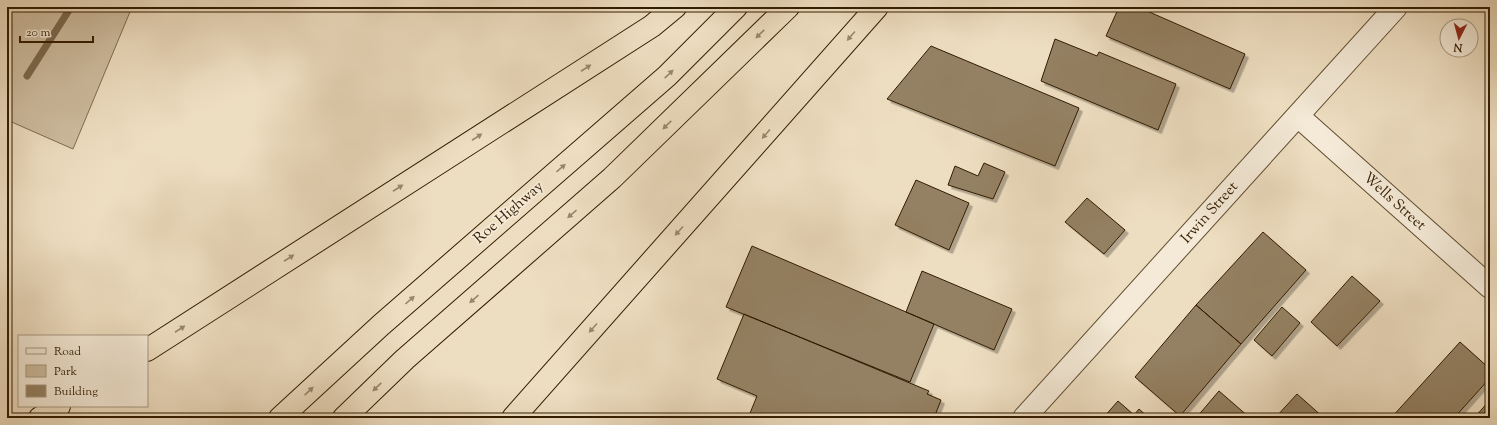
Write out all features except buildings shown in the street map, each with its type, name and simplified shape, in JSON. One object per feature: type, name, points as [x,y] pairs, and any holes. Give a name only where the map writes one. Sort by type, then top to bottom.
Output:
[{"type":"highway","points":[[148,349],[652,26],[675,7]]},
{"type":"highway","name":"Roe Highway","points":[[280,418],[381,325],[667,76],[736,7]]},
{"type":"highway","points":[[344,418],[405,360],[612,178],[788,7]]},
{"type":"highway","points":[[513,418],[877,7]]},
{"type":"highway","points":[[40,418],[57,407]]},
{"type":"street","name":"Irwin Street","points":[[1024,418],[1396,7]]},
{"type":"street","name":"Wells Street","points":[[1298,116],[1490,287]]},
{"type":"green space","points":[[9,7],[132,7],[73,149],[7,120],[7,15]]},
{"type":"waterway","points":[[27,76],[71,7]]}]
